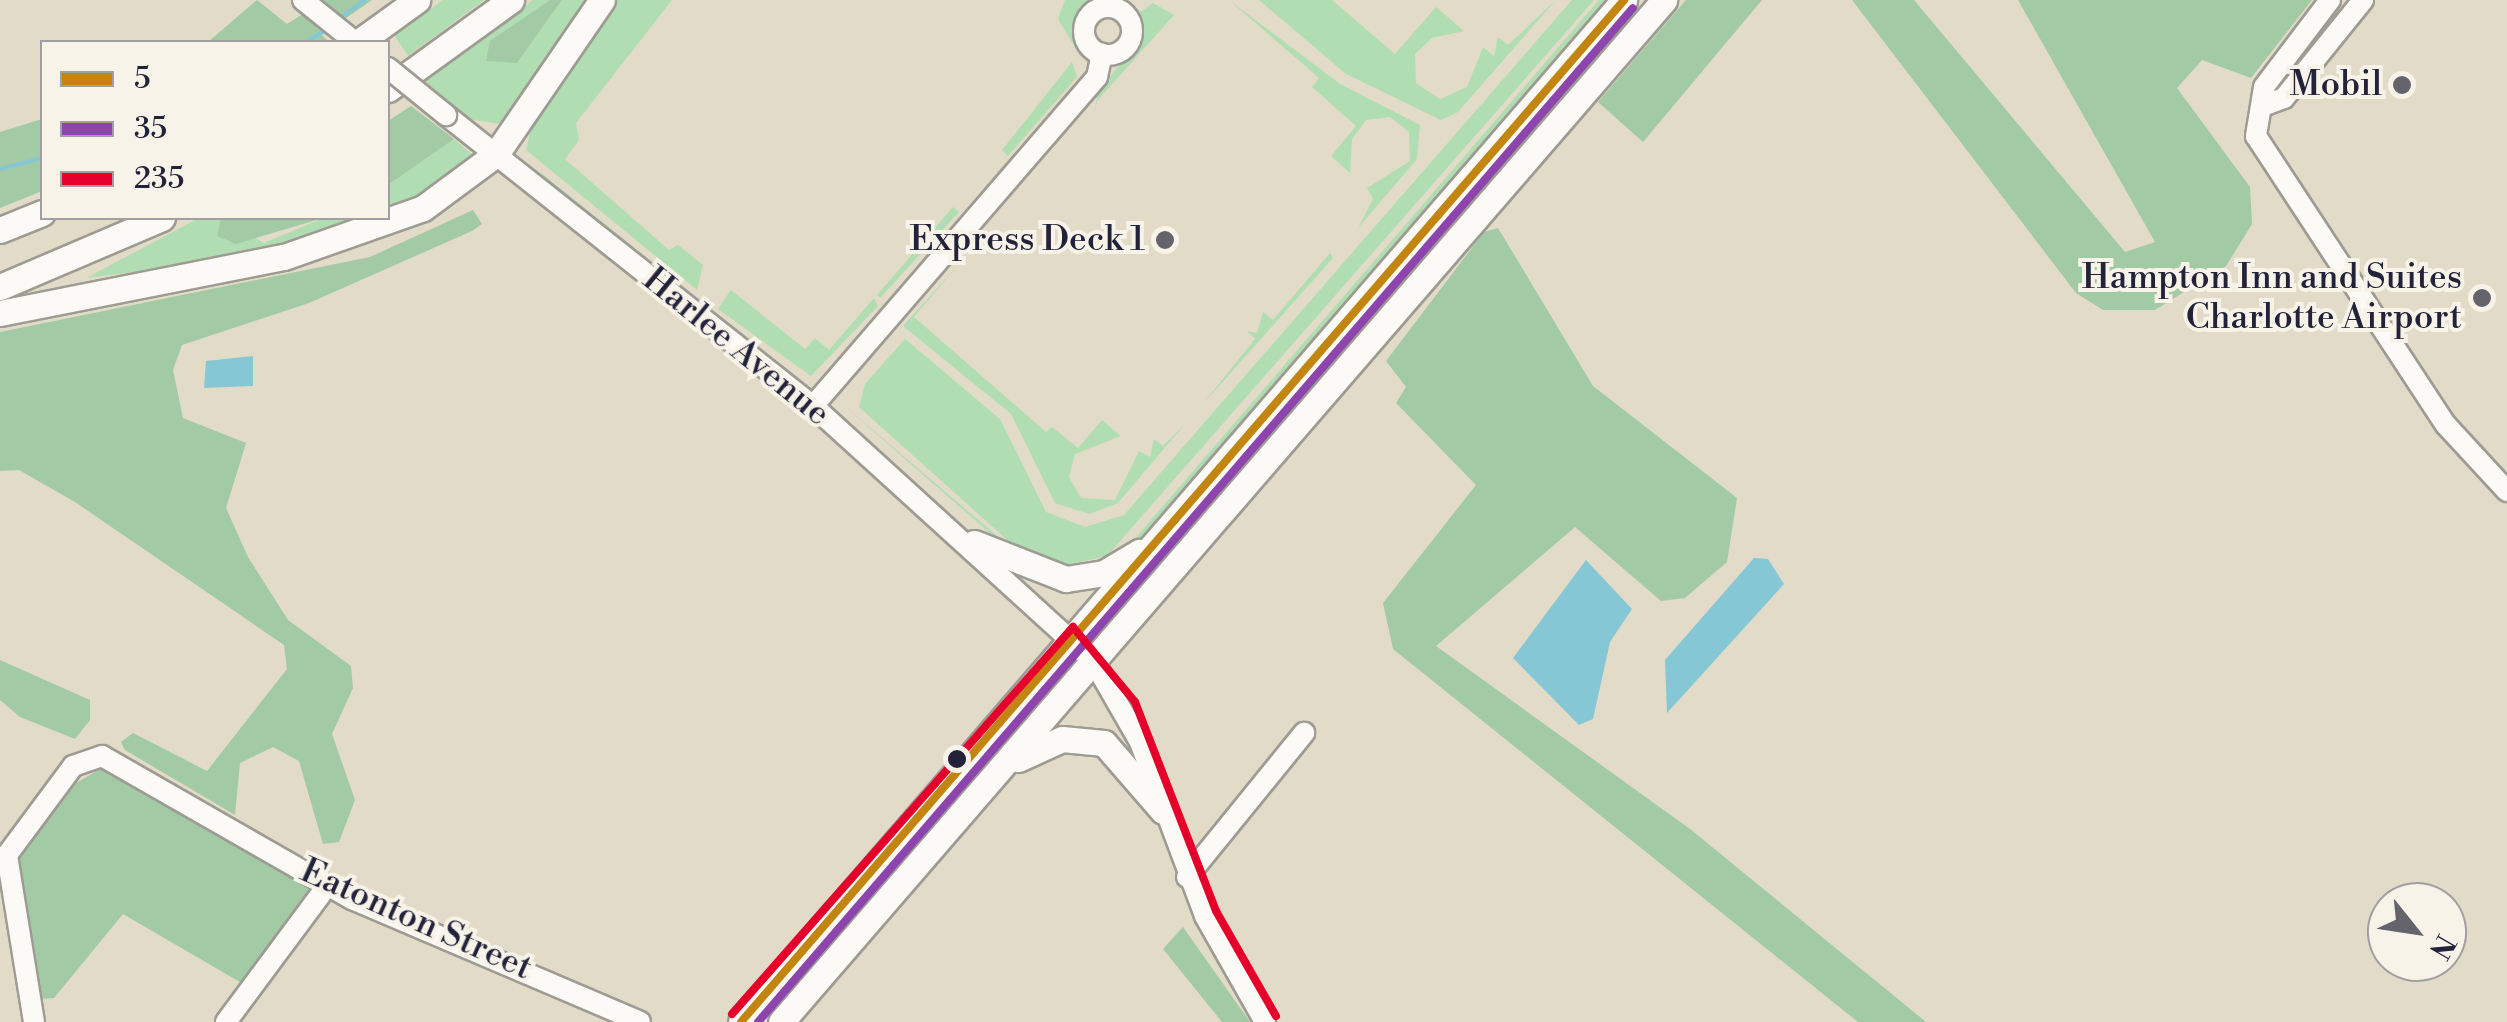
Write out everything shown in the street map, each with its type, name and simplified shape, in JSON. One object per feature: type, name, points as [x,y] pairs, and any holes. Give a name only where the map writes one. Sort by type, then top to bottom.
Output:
[{"type":"main road","points":[[361,40],[417,0]]},
{"type":"main road","points":[[390,88],[511,0]]},
{"type":"main road","points":[[0,313],[336,243],[422,208],[496,154],[602,0]]},
{"type":"main road","points":[[741,1022],[1624,0]]},
{"type":"main road","points":[[781,1022],[1664,0]]},
{"type":"main road","points":[[0,230],[40,214]]},
{"type":"main road","points":[[0,288],[157,220]]},
{"type":"main road","points":[[1422,234],[1446,253]]},
{"type":"main road","points":[[974,542],[1066,580],[1104,572],[1170,527]]},
{"type":"main road","points":[[984,788],[1043,744],[1086,738],[1120,752],[1162,810]]},
{"type":"street","points":[[2330,0],[2264,86],[2265,105],[2255,130],[2264,151],[2446,425],[2507,491]]},
{"type":"street","points":[[2265,105],[2284,98],[2363,0]]},
{"type":"street","points":[[308,4],[355,40]]},
{"type":"street","points":[[814,406],[1097,78],[1102,54]]},
{"type":"street","name":"Harlee Avenue","points":[[390,70],[814,406],[974,542],[1073,639],[1094,662],[1140,742],[1187,877],[1265,1022]]},
{"type":"street","points":[[1187,877],[1304,733]]},
{"type":"street","name":"Eatonton Street","points":[[34,1022],[7,856],[73,766],[91,756],[112,758],[327,886],[640,1022]]},
{"type":"street","points":[[226,1022],[327,886]]},
{"type":"green space","points":[[257,0],[287,24],[325,0],[372,0],[322,35],[327,40],[210,40]]},
{"type":"green space","points":[[443,0],[484,0],[408,56],[394,35]]},
{"type":"green space","points":[[533,0],[550,0],[527,17],[517,63],[562,0],[595,0],[502,124],[466,119],[425,81]]},
{"type":"green space","points":[[550,0],[562,0],[517,63],[486,61],[490,41]]},
{"type":"green space","points":[[615,0],[672,0],[576,123],[579,140],[565,159],[669,250],[678,245],[703,265],[697,290],[526,150],[533,119]]},
{"type":"green space","points":[[1065,0],[1089,0],[1076,27],[1081,57],[1058,19]]},
{"type":"green space","points":[[1229,0],[1340,84],[1420,125],[1417,159],[1358,228],[1373,199],[1367,188],[1410,161],[1409,132],[1390,117],[1366,120],[1352,139],[1350,173],[1331,156],[1356,126],[1312,87],[1319,78]]},
{"type":"green space","points":[[1259,0],[1332,0],[1395,54],[1436,7],[1464,31],[1432,38],[1415,54],[1416,83],[1440,99],[1467,87],[1483,47],[1494,56],[1498,37],[1508,45],[1556,0],[1458,112],[1441,120],[1346,74]]},
{"type":"green space","points":[[1572,0],[1594,0],[1107,556],[1062,566],[1024,555],[859,407],[865,384],[905,339],[1000,419],[1046,512],[1085,527],[1124,515]]},
{"type":"green space","points":[[1599,0],[1608,0],[1135,546],[1132,542]]},
{"type":"green space","points":[[1686,0],[1762,0],[1643,142],[1598,102]]},
{"type":"green space","points":[[1852,0],[1914,0],[2125,252],[2155,242],[2018,0],[2312,0],[2251,78],[2202,60],[2177,88],[2250,187],[2252,224],[2226,266],[2155,310],[2103,310],[2076,293]]},
{"type":"green space","points":[[1153,3],[1174,15],[1097,101],[1094,115],[1098,91],[1139,41],[1139,13]]},
{"type":"green space","points":[[1072,62],[1077,77],[1008,156],[1002,150]]},
{"type":"green space","points":[[411,106],[454,139],[390,184],[390,120]]},
{"type":"green space","points":[[40,120],[40,192],[0,208],[0,132]]},
{"type":"green space","points":[[454,139],[475,157],[390,213],[390,184]]},
{"type":"green space","points":[[540,172],[688,291],[688,295],[548,182]]},
{"type":"green space","points":[[953,207],[959,212],[880,298],[877,295]]},
{"type":"green space","points":[[473,210],[482,224],[472,231],[309,303],[182,345],[173,370],[183,418],[246,443],[226,508],[248,557],[288,620],[351,666],[353,688],[332,734],[355,800],[339,842],[323,844],[299,761],[273,747],[240,763],[235,815],[125,750],[121,742],[133,733],[207,771],[287,669],[284,645],[75,502],[19,470],[0,471],[0,332],[370,257]]},
{"type":"green space","points":[[195,220],[224,220],[264,243],[318,220],[372,220],[199,264],[86,278]]},
{"type":"green space","points":[[221,220],[316,220],[236,244],[217,236]]},
{"type":"green space","points":[[1498,228],[1593,386],[1737,498],[1727,562],[1685,598],[1661,601],[1575,527],[1436,646],[1690,829],[1926,1022],[1858,1022],[1393,649],[1383,603],[1476,485],[1396,403],[1406,387],[1386,361],[1484,232]]},
{"type":"green space","points":[[1330,253],[1333,258],[1202,405],[1255,339],[1247,331],[1257,333],[1263,312],[1273,320]]},
{"type":"green space","points":[[958,265],[914,317],[1046,432],[1052,427],[1078,448],[1102,420],[1121,436],[1075,454],[1069,477],[1081,498],[1115,500],[1139,451],[1150,457],[1154,439],[1163,446],[1184,425],[1118,503],[1089,514],[1055,503],[1011,414],[903,326]]},
{"type":"green space","points":[[731,290],[805,349],[815,338],[829,350],[874,298],[878,306],[811,376],[718,309]]},
{"type":"green space","points":[[840,402],[1022,557],[1080,572],[1017,557]]},
{"type":"green space","points":[[0,660],[90,700],[90,720],[75,739],[20,717],[0,700]]},
{"type":"green space","points":[[100,769],[310,887],[245,985],[123,914],[54,998],[40,999],[16,861],[66,789]]},
{"type":"green space","points":[[1183,927],[1250,1022],[1222,1022],[1163,949]]},
{"type":"water","points":[[253,356],[253,386],[204,388],[206,361]]},
{"type":"water","points":[[1754,558],[1768,559],[1784,584],[1667,713],[1665,660]]},
{"type":"water","points":[[1586,560],[1632,609],[1610,642],[1593,719],[1579,725],[1513,658]]},
{"type":"waterway","points":[[340,18],[365,0]]},
{"type":"waterway","points":[[310,40],[325,30]]},
{"type":"waterway","points":[[0,169],[40,159]]},
{"type":"transit line","name":"5","points":[[741,1022],[1624,0]]},
{"type":"transit line","name":"35","points":[[758,1022],[1633,8]]},
{"type":"transit line","name":"235","points":[[732,1014],[1073,627],[1135,702],[1216,911],[1276,1016]]},
{"type":"place","name":"Mobil","points":[[2402,85]]},
{"type":"place","name":"Express Deck 1","points":[[1165,240]]},
{"type":"place","name":"Hampton Inn and Suites Charlotte Airport","points":[[2482,298]]}]
